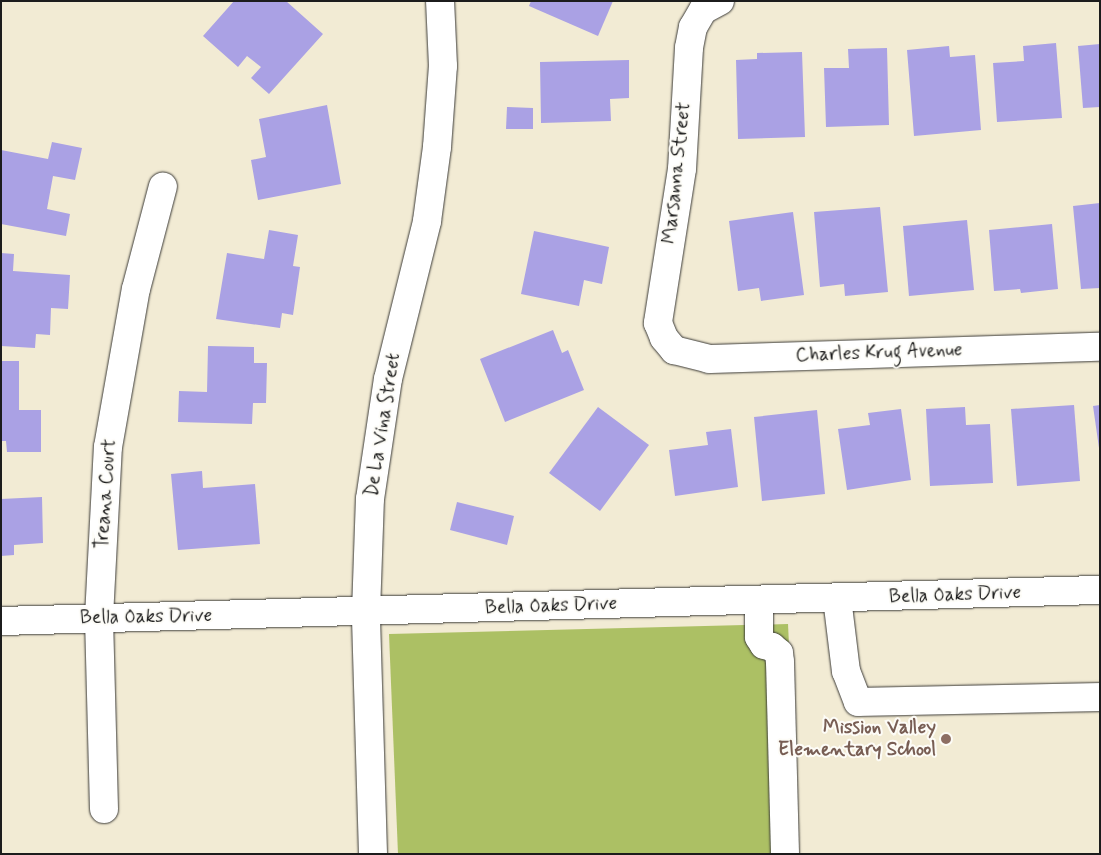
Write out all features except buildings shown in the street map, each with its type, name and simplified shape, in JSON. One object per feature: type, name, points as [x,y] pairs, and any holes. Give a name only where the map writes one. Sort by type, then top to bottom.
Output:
[{"type":"street","name":"De La Vina Street","points":[[373,854],[366,612],[370,499],[388,379],[427,221],[437,148],[443,66],[440,1]]},
{"type":"street","name":"Marsanna Street","points":[[664,338],[658,323],[682,169],[689,48],[693,27],[712,6]]},
{"type":"street","name":"Treana Court","points":[[104,809],[99,617],[108,447],[136,289],[163,186]]},
{"type":"street","name":"Charles Krug Avenue","points":[[664,338],[674,350],[709,359],[1100,347]]},
{"type":"street","name":"Bella Oaks Drive","points":[[1,621],[1100,590]]},
{"type":"street","points":[[837,598],[846,671],[858,702],[1100,697]]},
{"type":"street","points":[[759,600],[759,637],[764,645],[772,647],[779,653],[780,662],[785,854]]},
{"type":"green space","points":[[788,624],[799,854],[398,854],[389,634]]},
{"type":"place","name":"Mission Valley Elementary School","points":[[946,739]]}]
